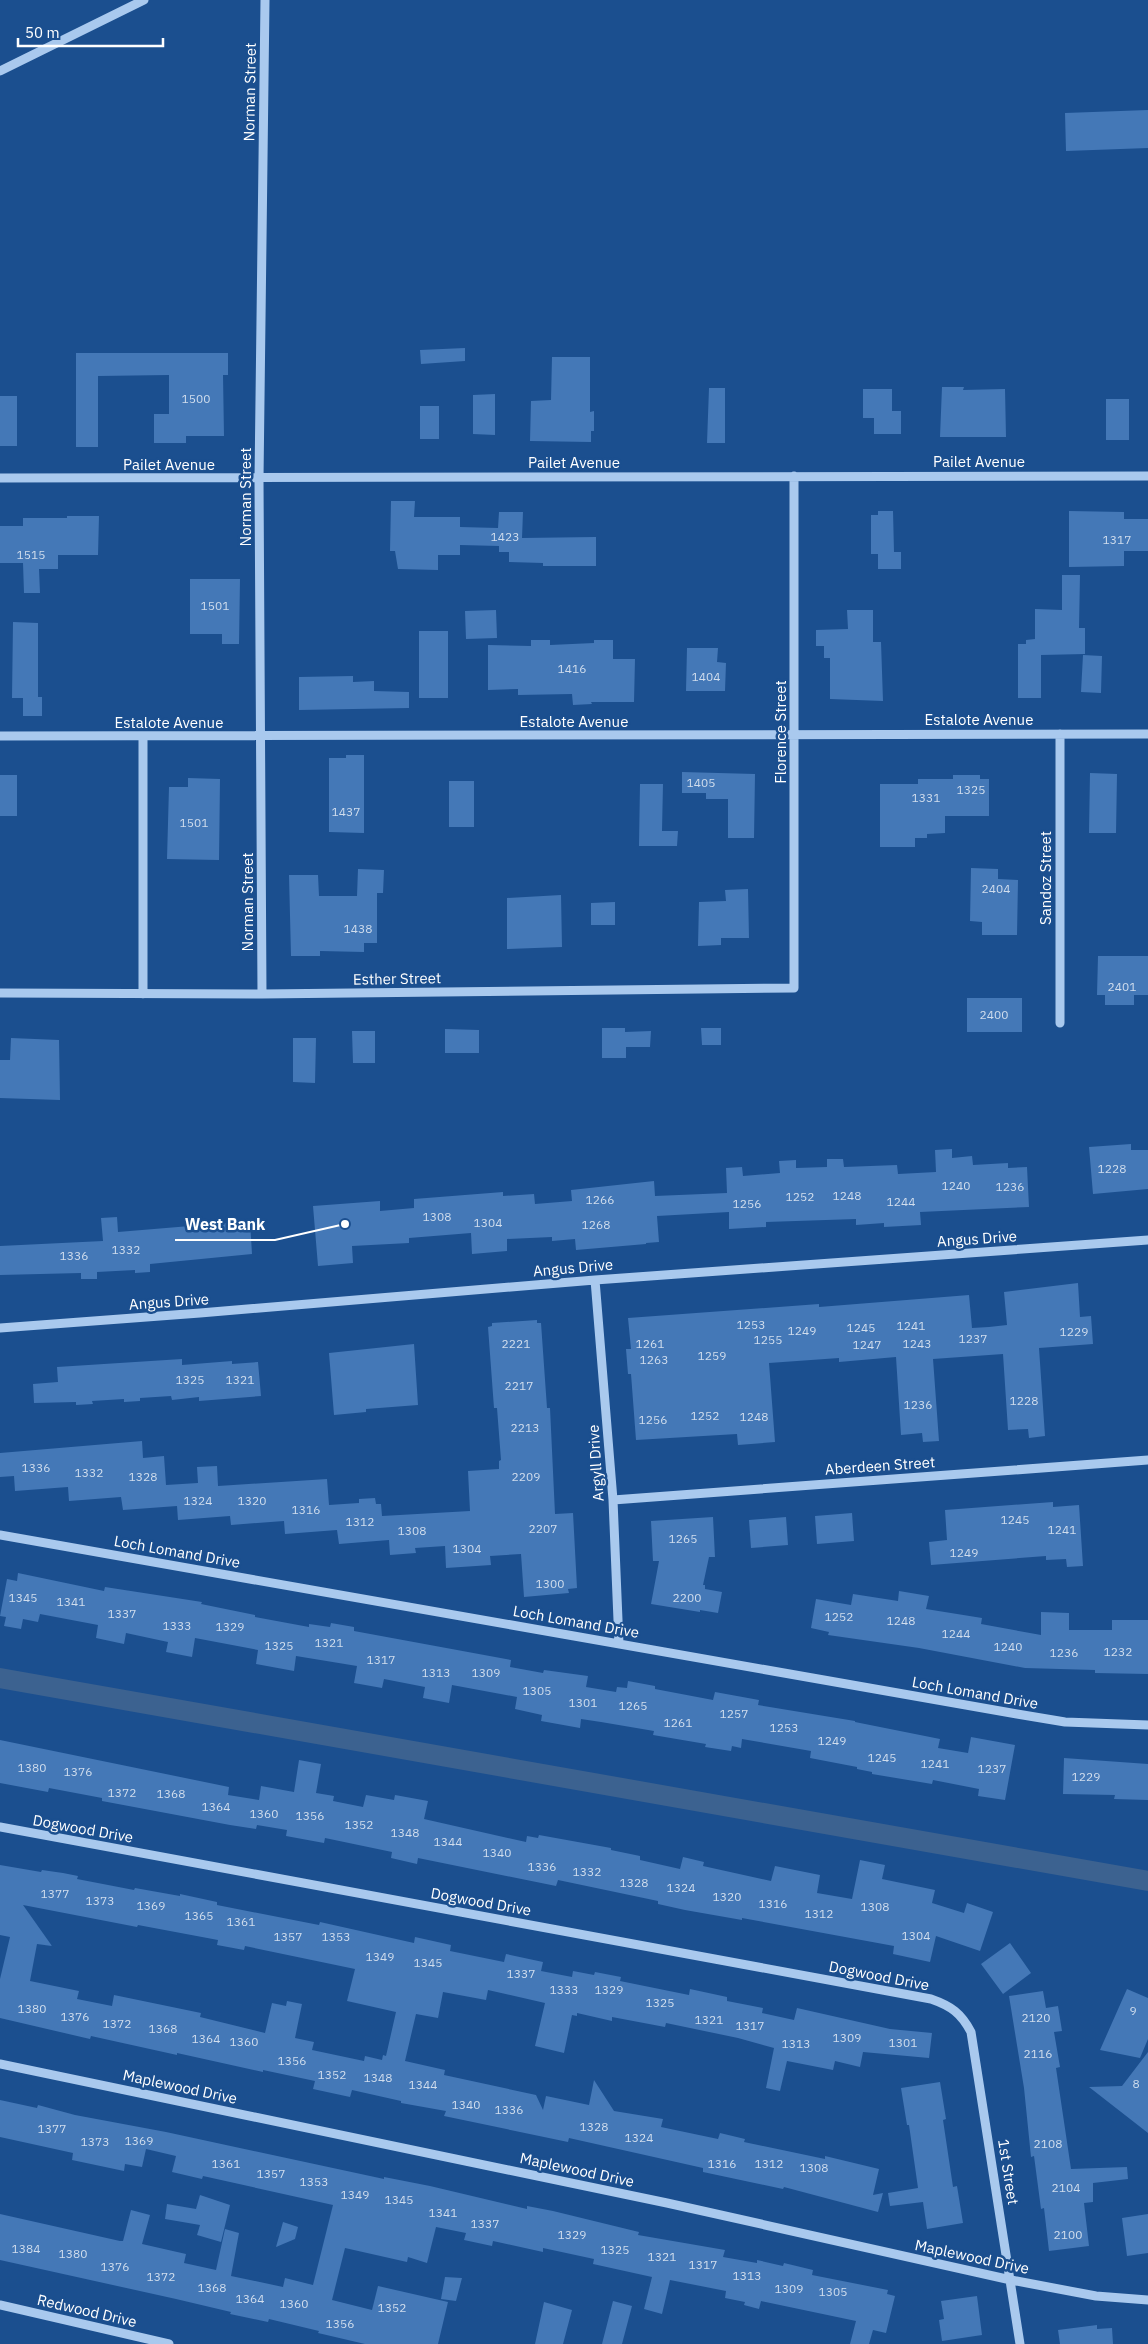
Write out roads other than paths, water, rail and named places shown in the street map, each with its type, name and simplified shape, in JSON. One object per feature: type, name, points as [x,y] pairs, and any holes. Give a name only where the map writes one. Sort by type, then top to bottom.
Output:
[{"type":"street","points":[[0,71],[144,0]]},
{"type":"street","name":"Norman Street","points":[[262,994],[259,479],[264,0]]},
{"type":"street","name":"Florence Street","points":[[794,476],[794,988]]},
{"type":"street","name":"Pailet Avenue","points":[[0,478],[1148,476]]},
{"type":"street","name":"Sandoz Street","points":[[1060,734],[1060,1023]]},
{"type":"street","name":"Estalote Avenue","points":[[0,736],[1148,734]]},
{"type":"street","points":[[143,736],[143,994]]},
{"type":"street","name":"Esther Street","points":[[0,993],[262,994],[794,988]]},
{"type":"street","name":"Angus Drive","points":[[0,1328],[595,1280],[1148,1240]]},
{"type":"street","name":"Argyll Drive","points":[[595,1280],[613,1500],[619,1644]]},
{"type":"street","name":"Aberdeen Street","points":[[613,1500],[1148,1460]]},
{"type":"street","name":"Loch Lomand Drive","points":[[0,1535],[1046,1719],[1065,1722],[1148,1725]]},
{"type":"street","name":"Dogwood Drive","points":[[0,1828],[931,1999],[956,2010]]},
{"type":"street","name":"1st Street","points":[[956,2010],[964,2018],[971,2032],[1020,2344]]},
{"type":"street","name":"Maplewood Drive","points":[[0,2064],[667,2203],[1011,2280],[1096,2296],[1148,2300]]},
{"type":"street","name":"Redwood Drive","points":[[0,2305],[169,2344]]},
{"type":"waterway","points":[[0,1678],[1148,1881]]},
{"type":"place","name":"West Bank","points":[[345,1224]]}]
